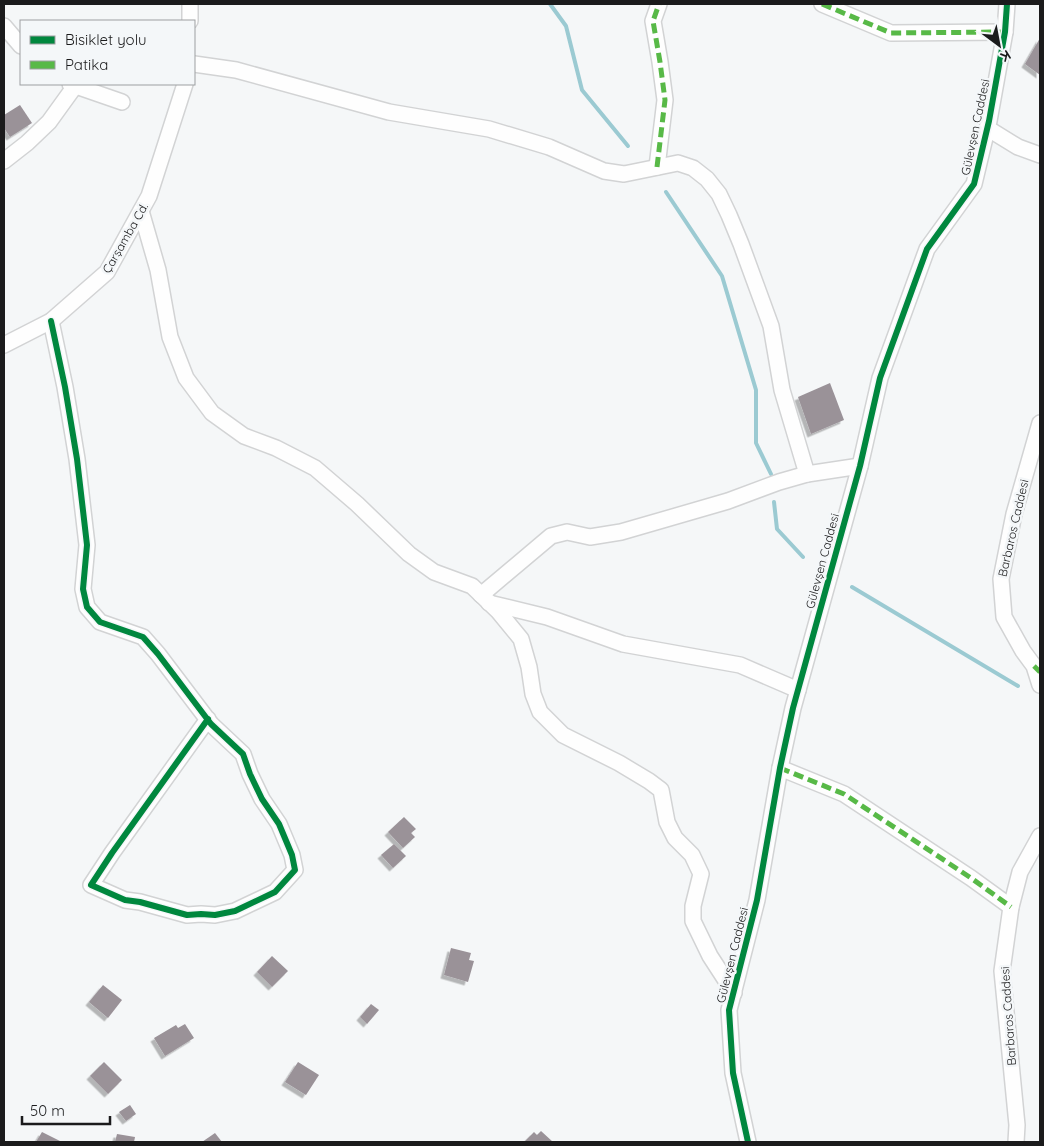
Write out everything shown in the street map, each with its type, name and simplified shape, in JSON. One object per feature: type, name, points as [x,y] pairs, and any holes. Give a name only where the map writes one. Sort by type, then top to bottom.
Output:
[{"type":"street","points":[[190,4],[190,20]]},
{"type":"street","points":[[657,167],[664,100],[653,21],[659,4]]},
{"type":"street","points":[[822,4],[891,33],[1005,32]]},
{"type":"street","name":"Gülevşen Caddesi","points":[[748,1142],[733,1073],[729,1010],[757,900],[792,708],[860,466],[880,378],[927,249],[974,184],[987,128],[1005,32],[1007,4]]},
{"type":"street","points":[[4,26],[20,45]]},
{"type":"street","points":[[195,64],[236,70],[389,112],[490,129],[549,147],[604,171],[624,174],[678,163],[693,168],[707,179],[719,194],[738,237],[771,326],[782,390],[807,474]]},
{"type":"street","points":[[4,161],[49,122],[73,85],[122,102]]},
{"type":"street","name":"Çarşamba Cd.","points":[[4,346],[51,321],[107,272],[149,196],[185,85]]},
{"type":"street","points":[[987,128],[1018,146],[1040,155]]},
{"type":"street","points":[[141,211],[158,270],[170,337],[186,378],[212,413],[244,436],[276,448],[316,468],[358,504],[409,554],[434,572],[472,586],[521,639],[529,667],[533,694],[540,712],[563,736],[619,764],[661,790],[667,822],[675,838],[692,855],[700,874],[693,906],[693,921],[710,956],[734,993]]},
{"type":"street","points":[[51,321],[77,458],[87,545],[83,589],[87,607],[100,622],[143,637],[208,719],[243,754],[262,799],[278,824],[292,855],[295,870],[275,892],[234,911],[214,915],[187,915],[140,902],[125,900],[91,884],[208,719]]},
{"type":"street","name":"Barbaros Caddesi","points":[[1040,423],[1014,514],[1001,579],[1004,617],[1023,651],[1037,669],[1040,685]]},
{"type":"street","points":[[485,599],[551,536],[567,532],[590,537],[621,532],[728,502],[779,482],[807,474],[860,466]]},
{"type":"street","points":[[485,599],[547,617],[623,644],[740,665],[798,690]]},
{"type":"street","points":[[780,768],[844,794],[1011,907]]},
{"type":"street","name":"Barbaros Caddesi","points":[[1016,1142],[1017,1125],[1002,971],[1011,907],[1020,872],[1040,836]]},
{"type":"building","points":[[1040,38],[1040,75],[1025,64]]},
{"type":"building","points":[[20,105],[32,123],[10,137],[4,128],[4,115]]},
{"type":"building","points":[[830,383],[844,420],[811,434],[798,397]]},
{"type":"building","points":[[404,817],[416,829],[411,833],[415,837],[403,848],[388,832]]},
{"type":"building","points":[[394,844],[406,856],[393,868],[381,855]]},
{"type":"building","points":[[451,948],[471,953],[469,960],[474,961],[468,982],[444,975]]},
{"type":"building","points":[[272,956],[288,971],[272,987],[257,972]]},
{"type":"building","points":[[103,985],[122,1000],[108,1018],[89,1002]]},
{"type":"building","points":[[371,1004],[379,1010],[367,1024],[360,1017]]},
{"type":"building","points":[[185,1024],[194,1038],[165,1056],[154,1038],[176,1025],[178,1028]]},
{"type":"building","points":[[104,1062],[122,1080],[108,1094],[90,1076]]},
{"type":"building","points":[[298,1062],[319,1075],[306,1095],[285,1082]]},
{"type":"building","points":[[130,1105],[136,1114],[126,1121],[119,1112]]},
{"type":"building","points":[[541,1131],[553,1142],[524,1142],[534,1132],[537,1135]]},
{"type":"building","points":[[42,1132],[62,1142],[36,1142]]},
{"type":"building","points":[[215,1133],[222,1142],[202,1142]]},
{"type":"building","points":[[117,1134],[135,1137],[134,1142],[115,1142]]},
{"type":"waterway","points":[[550,4],[566,26],[582,90],[628,146]]},
{"type":"waterway","points":[[666,192],[722,276],[756,390],[756,443],[771,474]]},
{"type":"waterway","points":[[774,502],[777,529],[803,557]]},
{"type":"waterway","points":[[852,587],[1018,686]]},
{"type":"marked path","points":[[657,167],[665,100],[653,21],[659,4]]},
{"type":"marked path","points":[[822,4],[891,33],[1005,32]]},
{"type":"marked path","points":[[1034,666],[1040,672]]},
{"type":"marked path","points":[[780,768],[844,794],[971,878],[1011,907]]},
{"type":"cycle path","points":[[748,1142],[733,1073],[729,1010],[757,900],[780,768],[793,708],[860,466],[880,378],[927,249],[974,184],[989,121],[1005,32],[1007,4]]},
{"type":"cycle path","points":[[51,321],[65,387],[77,459],[87,545],[83,589],[87,607],[100,622],[143,637],[158,654],[211,724],[243,754],[262,799],[279,824],[292,855],[295,870],[275,892],[235,911],[215,915],[187,915],[140,902],[125,900],[91,885],[112,853],[208,719]]}]
